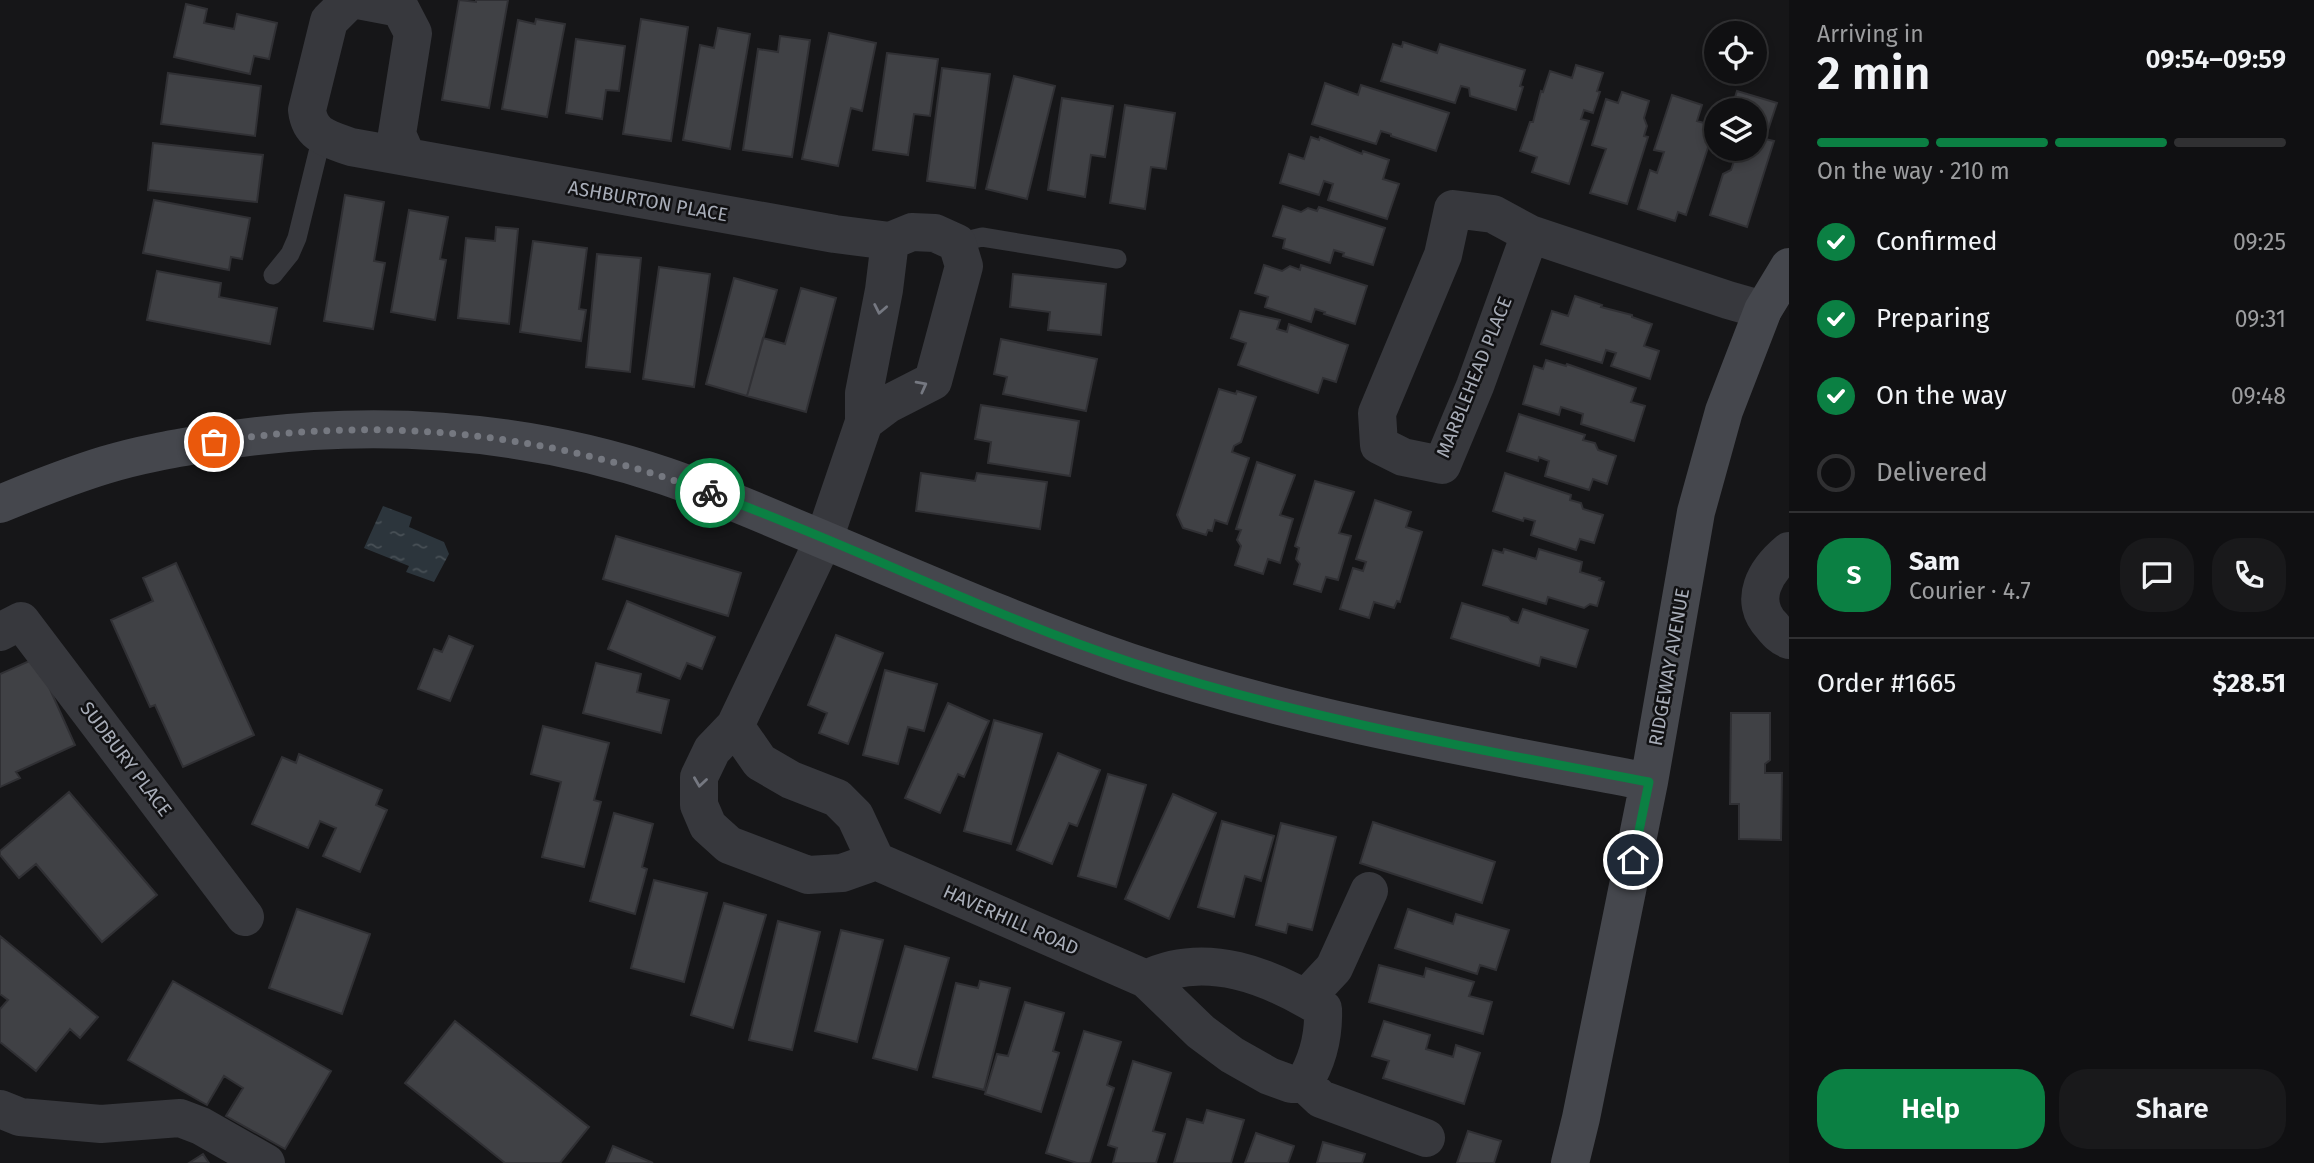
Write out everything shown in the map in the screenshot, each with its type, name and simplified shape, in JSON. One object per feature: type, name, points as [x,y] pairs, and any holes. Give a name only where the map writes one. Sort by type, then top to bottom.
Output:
[{"type":"street","points":[[322,136],[309,122],[307,110],[329,21],[349,0]]},
{"type":"street","points":[[358,0],[400,8],[413,33],[397,134],[407,157]]},
{"type":"street","name":"ASHBURTON PLACE","points":[[322,136],[351,147],[792,227],[890,241],[912,232],[935,233],[957,243]]},
{"type":"street","name":"MARBLEHEAD PLACE","points":[[1530,234],[1475,386],[1442,465],[1403,457],[1379,445],[1377,413],[1443,255],[1453,209],[1493,214],[1530,234],[1763,310]]},
{"type":"street","points":[[736,726],[760,762],[791,780],[837,798],[855,816],[876,861],[842,873],[808,875],[729,845],[708,826],[699,804],[699,777],[712,750],[736,726],[824,539],[864,422],[864,393],[884,290],[890,241]]},
{"type":"street","points":[[864,422],[888,404],[933,381],[964,266],[957,243]]},
{"type":"street","name":"RIDGEWAY AVENUE","points":[[1570,1163],[1649,782],[1696,513],[1724,411],[1763,310],[1789,267]]},
{"type":"street","points":[[0,504],[109,463],[188,446],[293,431],[373,428],[504,438],[607,459],[664,476],[738,503],[1018,621],[1205,686],[1281,707],[1649,782]]},
{"type":"street","points":[[1789,551],[1776,562],[1764,579],[1758,597],[1766,620],[1782,637],[1789,640]]},
{"type":"street","name":"SUDBURY PLACE","points":[[0,632],[21,621],[245,916]]},
{"type":"street","name":"HAVERHILL ROAD","points":[[876,861],[1146,979],[1200,1032],[1232,1055],[1269,1076],[1291,1084],[1304,1083]]},
{"type":"street","points":[[1306,998],[1334,968],[1369,891]]},
{"type":"street","points":[[1146,979],[1166,970],[1187,966],[1222,967],[1264,978],[1306,998],[1323,1009],[1324,1030],[1314,1065],[1304,1083],[1321,1099],[1426,1138]]},
{"type":"street","points":[[0,1109],[20,1117],[101,1124],[180,1118],[201,1125],[266,1163]]},
{"type":"lane","points":[[273,275],[290,254],[297,238],[322,136]]},
{"type":"lane","points":[[957,243],[982,237],[1117,260]]},
{"type":"water","points":[[383,506],[412,517],[409,527],[444,542],[449,554],[434,582],[406,572],[409,566],[364,548]]},
{"type":"building","points":[[459,0],[508,0],[489,108],[442,100]]},
{"type":"building","points":[[186,4],[207,9],[204,23],[234,29],[237,14],[277,23],[269,59],[254,56],[250,74],[174,57]]},
{"type":"building","points":[[536,19],[565,24],[547,117],[502,109],[518,20],[535,24]]},
{"type":"building","points":[[641,19],[688,27],[671,141],[623,134]]},
{"type":"building","points":[[718,28],[750,34],[730,149],[683,140],[700,45],[714,48]]},
{"type":"building","points":[[829,33],[876,43],[862,111],[851,108],[838,166],[802,159]]},
{"type":"building","points":[[780,36],[810,40],[792,157],[743,150],[758,49],[778,52]]},
{"type":"building","points":[[576,39],[625,46],[619,91],[606,90],[602,119],[566,113]]},
{"type":"building","points":[[1403,42],[1437,53],[1440,44],[1525,70],[1516,110],[1470,96],[1469,88],[1461,86],[1455,103],[1381,81],[1393,44],[1402,47]]},
{"type":"building","points":[[887,53],[938,59],[930,116],[914,114],[908,155],[873,150]]},
{"type":"building","points":[[1576,65],[1603,73],[1593,113],[1584,110],[1581,119],[1589,121],[1569,184],[1532,172],[1537,157],[1520,151],[1550,71],[1572,78]]},
{"type":"building","points":[[942,68],[990,74],[975,188],[927,181]]},
{"type":"building","points":[[168,73],[261,86],[255,136],[161,124]]},
{"type":"building","points":[[1014,76],[1055,86],[1027,199],[986,189]]},
{"type":"building","points":[[1325,83],[1358,95],[1361,85],[1449,113],[1436,151],[1381,131],[1376,144],[1312,124]]},
{"type":"building","points":[[1737,91],[1760,98],[1735,98]]},
{"type":"building","points":[[1622,92],[1649,101],[1644,118],[1647,126],[1644,136],[1648,137],[1627,204],[1590,193],[1606,149],[1592,145],[1606,99],[1618,103]]},
{"type":"building","points":[[1672,95],[1702,105],[1697,121],[1704,123],[1704,160],[1686,215],[1678,212],[1675,221],[1638,209],[1650,170],[1657,173],[1664,152],[1654,150]]},
{"type":"building","points":[[1062,98],[1113,106],[1105,157],[1091,155],[1085,197],[1048,190]]},
{"type":"building","points":[[1767,100],[1777,103],[1767,133]]},
{"type":"building","points":[[1125,105],[1175,113],[1166,169],[1151,167],[1145,209],[1110,203]]},
{"type":"building","points":[[1311,137],[1319,140],[1320,137],[1362,154],[1363,151],[1389,160],[1383,179],[1399,184],[1387,219],[1328,200],[1333,184],[1324,181],[1319,195],[1280,183],[1289,154],[1304,159]]},
{"type":"building","points":[[1767,139],[1774,141],[1747,227],[1710,215],[1723,174],[1731,170],[1734,161],[1767,161]]},
{"type":"building","points":[[153,143],[263,155],[257,202],[148,190]]},
{"type":"building","points":[[345,195],[384,202],[374,261],[385,263],[373,329],[324,321]]},
{"type":"building","points":[[154,200],[250,218],[242,259],[231,257],[229,270],[143,253]]},
{"type":"building","points":[[1283,206],[1301,212],[1308,208],[1317,211],[1319,207],[1385,228],[1373,265],[1343,256],[1344,253],[1334,250],[1330,263],[1283,248],[1285,239],[1273,236]]},
{"type":"building","points":[[409,210],[448,217],[440,259],[446,260],[435,320],[391,312]]},
{"type":"building","points":[[496,227],[518,229],[509,324],[458,318],[466,238],[495,241]]},
{"type":"building","points":[[533,241],[587,248],[579,309],[586,310],[581,341],[520,332]]},
{"type":"building","points":[[597,254],[641,258],[630,372],[586,367]]},
{"type":"building","points":[[1264,265],[1282,271],[1290,266],[1300,270],[1301,265],[1367,286],[1355,324],[1315,309],[1311,322],[1265,307],[1268,297],[1255,293]]},
{"type":"building","points":[[659,267],[710,274],[694,387],[643,379]]},
{"type":"building","points":[[157,271],[221,283],[219,297],[277,308],[270,344],[147,320]]},
{"type":"building","points":[[1013,274],[1106,284],[1101,335],[1048,330],[1050,312],[1010,307]]},
{"type":"building","points":[[734,278],[777,290],[747,396],[706,384]]},
{"type":"building","points":[[801,288],[836,298],[806,412],[747,396],[763,338],[785,344]]},
{"type":"building","points":[[1575,296],[1652,324],[1644,346],[1659,351],[1650,379],[1611,366],[1616,353],[1606,350],[1602,363],[1541,344],[1552,311],[1568,316]]},
{"type":"building","points":[[1240,311],[1280,320],[1277,329],[1287,332],[1289,324],[1348,345],[1336,382],[1323,378],[1318,393],[1238,365],[1246,343],[1231,338]]},
{"type":"building","points":[[1001,339],[1097,359],[1086,411],[1003,394],[1007,377],[994,374]]},
{"type":"building","points":[[1546,360],[1566,366],[1567,364],[1636,388],[1631,402],[1645,406],[1634,441],[1581,424],[1583,414],[1561,407],[1559,415],[1523,404],[1534,366],[1543,369]]},
{"type":"building","points":[[1219,389],[1256,397],[1241,442],[1234,446],[1232,452],[1249,458],[1227,524],[1215,520],[1212,531],[1208,530],[1206,535],[1183,528],[1177,515]]},
{"type":"building","points":[[981,405],[1079,421],[1070,476],[988,463],[991,442],[975,439]]},
{"type":"building","points":[[1519,414],[1585,435],[1583,440],[1595,443],[1598,450],[1616,456],[1607,484],[1593,479],[1589,490],[1545,476],[1549,461],[1539,457],[1538,461],[1507,451]]},
{"type":"building","points":[[1257,462],[1295,475],[1280,515],[1293,519],[1280,563],[1268,559],[1263,574],[1235,565],[1241,546],[1237,540],[1241,530],[1236,529]]},
{"type":"building","points":[[921,473],[975,481],[977,473],[1047,482],[1040,529],[916,511]]},
{"type":"building","points":[[1505,473],[1571,495],[1570,500],[1581,503],[1583,509],[1603,515],[1594,543],[1580,539],[1576,550],[1531,535],[1535,521],[1524,518],[1523,521],[1493,511]]},
{"type":"building","points":[[1315,481],[1354,492],[1339,533],[1351,536],[1338,580],[1326,577],[1321,592],[1294,584],[1300,564],[1296,559],[1299,548],[1295,546]]},
{"type":"building","points":[[1375,500],[1411,512],[1406,527],[1422,532],[1400,602],[1397,601],[1394,608],[1374,602],[1369,618],[1340,609],[1353,568],[1363,571],[1366,562],[1356,559]]},
{"type":"building","points":[[616,536],[741,573],[728,616],[603,579]]},
{"type":"building","points":[[1504,549],[1536,559],[1539,549],[1582,562],[1580,572],[1600,578],[1599,580],[1604,582],[1597,606],[1590,604],[1584,608],[1548,597],[1546,604],[1483,585],[1493,550],[1503,553]]},
{"type":"building","points":[[176,563],[254,735],[183,767],[155,705],[150,707],[111,620],[153,601],[143,578]]},
{"type":"building","points":[[627,601],[715,637],[702,669],[687,663],[680,679],[608,649]]},
{"type":"building","points":[[1462,603],[1508,617],[1518,623],[1523,609],[1588,630],[1576,667],[1541,657],[1539,666],[1451,638]]},
{"type":"building","points":[[836,635],[883,653],[848,744],[819,733],[827,713],[808,705]]},
{"type":"building","points":[[449,636],[473,646],[450,701],[418,689],[434,649],[442,652]]},
{"type":"building","points":[[36,658],[75,745],[16,772],[20,778],[0,787],[0,674]]},
{"type":"building","points":[[596,663],[641,674],[637,692],[669,700],[661,733],[583,713]]},
{"type":"building","points":[[885,670],[937,684],[924,731],[908,727],[898,764],[863,755]]},
{"type":"building","points":[[948,703],[989,721],[964,777],[958,774],[940,813],[905,798]]},
{"type":"building","points":[[1731,713],[1770,713],[1770,760],[1765,764],[1765,773],[1782,773],[1781,840],[1739,839],[1739,804],[1730,804]]},
{"type":"building","points":[[994,720],[1042,734],[1011,844],[964,831]]},
{"type":"building","points":[[543,726],[609,743],[594,800],[601,802],[584,867],[542,857],[561,782],[531,774]]},
{"type":"building","points":[[1058,753],[1100,770],[1077,826],[1069,823],[1052,864],[1017,850]]},
{"type":"building","points":[[299,754],[382,790],[376,805],[387,810],[360,872],[323,856],[336,828],[320,821],[308,848],[252,824],[282,757],[296,763]]},
{"type":"building","points":[[1108,774],[1146,785],[1116,887],[1078,876]]},
{"type":"building","points":[[69,792],[157,895],[102,942],[36,864],[19,878],[0,855],[0,851]]},
{"type":"building","points":[[1173,794],[1216,813],[1169,919],[1125,899]]},
{"type":"building","points":[[614,813],[653,824],[642,867],[647,869],[635,914],[590,901]]},
{"type":"building","points":[[1222,821],[1274,836],[1261,881],[1245,876],[1234,917],[1198,907]]},
{"type":"building","points":[[1373,822],[1495,862],[1482,903],[1360,863]]},
{"type":"building","points":[[1281,823],[1336,837],[1312,930],[1288,924],[1286,933],[1256,925]]},
{"type":"building","points":[[654,880],[707,893],[684,982],[631,968]]},
{"type":"building","points":[[724,903],[766,915],[733,1028],[691,1015]]},
{"type":"building","points":[[297,909],[370,934],[342,1014],[269,988]]},
{"type":"building","points":[[1408,909],[1453,924],[1456,914],[1509,930],[1496,970],[1480,965],[1477,974],[1395,948]]},
{"type":"building","points":[[778,921],[820,932],[792,1050],[749,1040]]},
{"type":"building","points":[[841,930],[883,940],[857,1042],[815,1031]]},
{"type":"building","points":[[0,936],[98,1017],[80,1038],[70,1029],[36,1071],[0,1042],[0,1009],[8,1000],[0,994]]},
{"type":"building","points":[[905,946],[949,958],[917,1070],[873,1058]]},
{"type":"building","points":[[1379,965],[1424,977],[1426,968],[1474,982],[1469,996],[1492,1002],[1483,1034],[1369,1002]]},
{"type":"building","points":[[173,981],[331,1071],[285,1149],[226,1116],[243,1088],[224,1076],[207,1105],[128,1060]]},
{"type":"building","points":[[980,981],[1010,988],[984,1090],[933,1077],[956,983],[978,988]]},
{"type":"building","points":[[1025,1002],[1064,1013],[1053,1051],[1059,1053],[1041,1112],[985,1094],[997,1054],[1008,1056]]},
{"type":"building","points":[[455,1021],[589,1127],[560,1163],[505,1163],[405,1083]]},
{"type":"building","points":[[1384,1021],[1430,1035],[1426,1049],[1453,1057],[1456,1045],[1480,1053],[1464,1104],[1383,1078],[1389,1061],[1372,1056]]},
{"type":"building","points":[[1084,1031],[1121,1042],[1107,1085],[1114,1088],[1090,1163],[1077,1163],[1046,1153]]},
{"type":"building","points":[[1133,1061],[1171,1073],[1153,1131],[1165,1134],[1156,1163],[1113,1163],[1117,1148],[1108,1145]]},
{"type":"building","points":[[1207,1110],[1244,1120],[1231,1163],[1174,1163],[1187,1119],[1203,1123]]},
{"type":"building","points":[[1468,1131],[1501,1141],[1494,1163],[1457,1163]]},
{"type":"building","points":[[1256,1133],[1294,1146],[1288,1163],[1245,1163]]},
{"type":"building","points":[[1323,1142],[1365,1154],[1362,1163],[1317,1163]]},
{"type":"building","points":[[613,1146],[653,1163],[606,1163]]},
{"type":"building","points":[[203,1154],[209,1163],[189,1163]]},
{"type":"way so far","points":[[214,442],[293,431],[373,428],[452,432],[557,447],[664,476],[710,493]]},
{"type":"route","points":[[710,493],[1018,621],[1205,686],[1281,707],[1649,782],[1633,860]]}]
